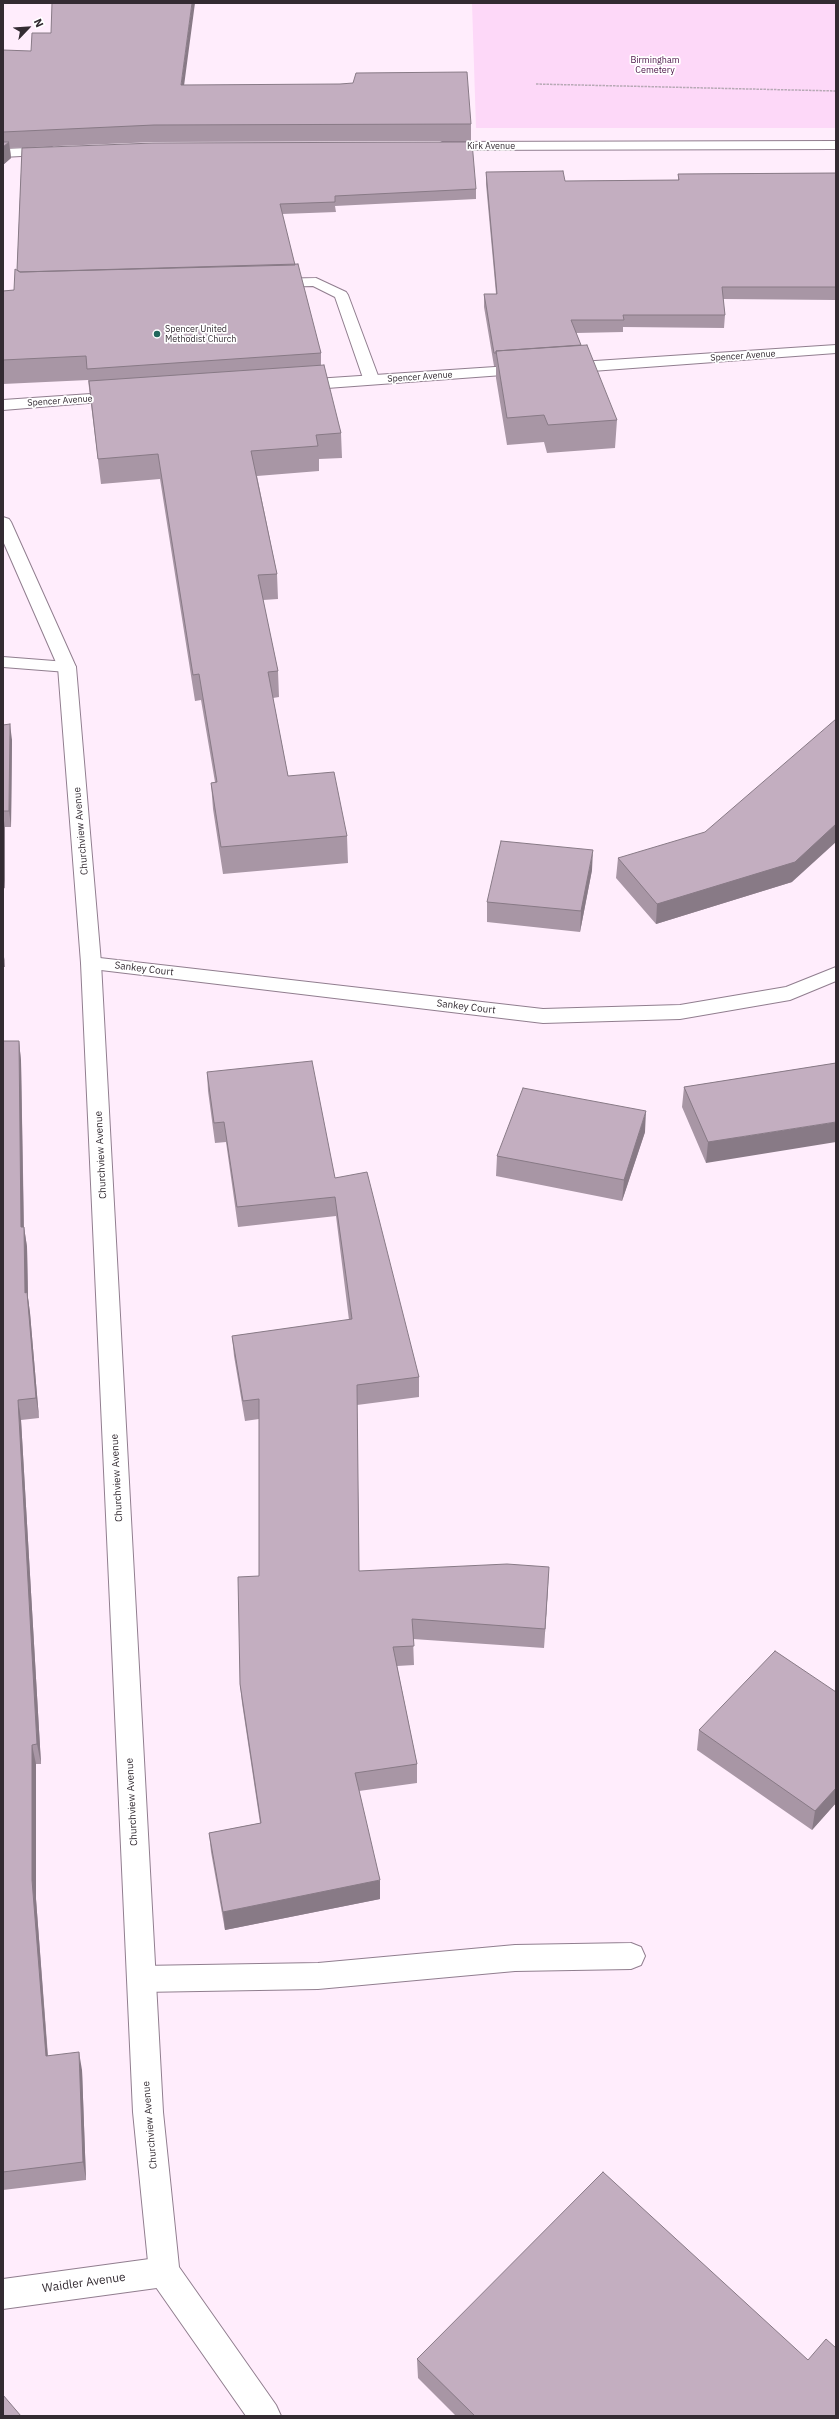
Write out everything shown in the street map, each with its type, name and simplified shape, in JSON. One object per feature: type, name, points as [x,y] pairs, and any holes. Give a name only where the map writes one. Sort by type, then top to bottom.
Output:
[{"type":"street","name":"Kirk Avenue","points":[[432,146],[836,145]]},
{"type":"street","points":[[3,153],[67,151]]},
{"type":"street","points":[[262,284],[316,282],[341,295],[372,380]]},
{"type":"street","name":"Spencer Avenue","points":[[553,368],[836,349]]},
{"type":"street","name":"Spencer Avenue","points":[[286,386],[537,369]]},
{"type":"street","name":"Spencer Avenue","points":[[3,405],[137,396]]},
{"type":"street","name":"Churchview Avenue","points":[[3,522],[67,667],[91,963],[148,2112],[164,2272],[265,2416]]},
{"type":"street","points":[[3,662],[67,667]]},
{"type":"street","name":"Sankey Court","points":[[91,963],[543,1016],[680,1012],[790,993],[836,973]]},
{"type":"street","points":[[141,1979],[318,1976],[515,1958],[631,1956]]},
{"type":"street","name":"Waidler Avenue","points":[[3,2294],[164,2272]]},
{"type":"path","points":[[536,84],[836,91]]},
{"type":"green space","name":"Birmingham Cemetery","points":[[472,3],[836,3],[836,128],[476,128]]},
{"type":"building","points":[[52,3],[192,3],[181,85],[340,84],[353,83],[356,73],[467,72],[471,124],[154,125],[3,132],[3,50],[31,51],[32,33],[51,33]]},
{"type":"building","points":[[3,142],[9,142],[3,147]]},
{"type":"building","points":[[472,142],[476,189],[335,196],[335,202],[280,204],[295,265],[20,272],[17,270],[22,148],[154,143]]},
{"type":"building","points":[[563,171],[565,181],[679,180],[678,174],[836,173],[836,287],[722,287],[725,315],[623,315],[624,320],[571,320],[581,345],[496,351],[496,353],[494,353],[484,294],[497,294],[486,172]]},
{"type":"building","points":[[298,264],[321,353],[87,369],[86,356],[3,360],[3,291],[14,290],[15,269],[20,272]]},
{"type":"building","points":[[587,345],[617,420],[548,425],[544,415],[507,418],[496,351]]},
{"type":"building","points":[[324,365],[341,433],[316,435],[318,446],[251,451],[277,574],[258,575],[278,671],[268,672],[288,776],[334,772],[347,836],[221,847],[211,783],[217,782],[199,674],[193,675],[158,454],[98,459],[89,381]]},
{"type":"building","points":[[836,719],[836,824],[795,862],[657,904],[618,858],[705,832]]},
{"type":"building","points":[[10,724],[9,811],[3,811],[3,725]]},
{"type":"building","points":[[501,841],[593,850],[581,911],[487,902]]},
{"type":"building","points":[[3,1041],[19,1041],[21,1227],[24,1227],[25,1293],[27,1292],[36,1398],[18,1400],[37,1744],[32,1745],[32,1880],[46,2056],[79,2052],[83,2162],[3,2172]]},
{"type":"building","points":[[312,1061],[335,1178],[367,1172],[419,1377],[357,1385],[359,1571],[507,1564],[549,1567],[545,1629],[412,1619],[414,1646],[393,1647],[417,1764],[355,1773],[380,1880],[223,1912],[209,1833],[261,1823],[240,1684],[238,1577],[259,1576],[259,1399],[243,1401],[232,1336],[352,1319],[335,1197],[237,1207],[224,1122],[214,1123],[207,1072]]},
{"type":"building","points":[[836,1063],[836,1122],[708,1142],[684,1087]]},
{"type":"building","points":[[523,1088],[646,1111],[624,1180],[497,1156]]},
{"type":"building","points":[[775,1651],[836,1692],[836,1788],[815,1811],[699,1730]]},
{"type":"building","points":[[603,2172],[808,2360],[826,2339],[836,2348],[836,2416],[475,2416],[417,2359]]},
{"type":"building","points":[[3,2395],[21,2416],[3,2416]]},
{"type":"place","name":"Spencer United Methodist Church","points":[[157,334]]}]
